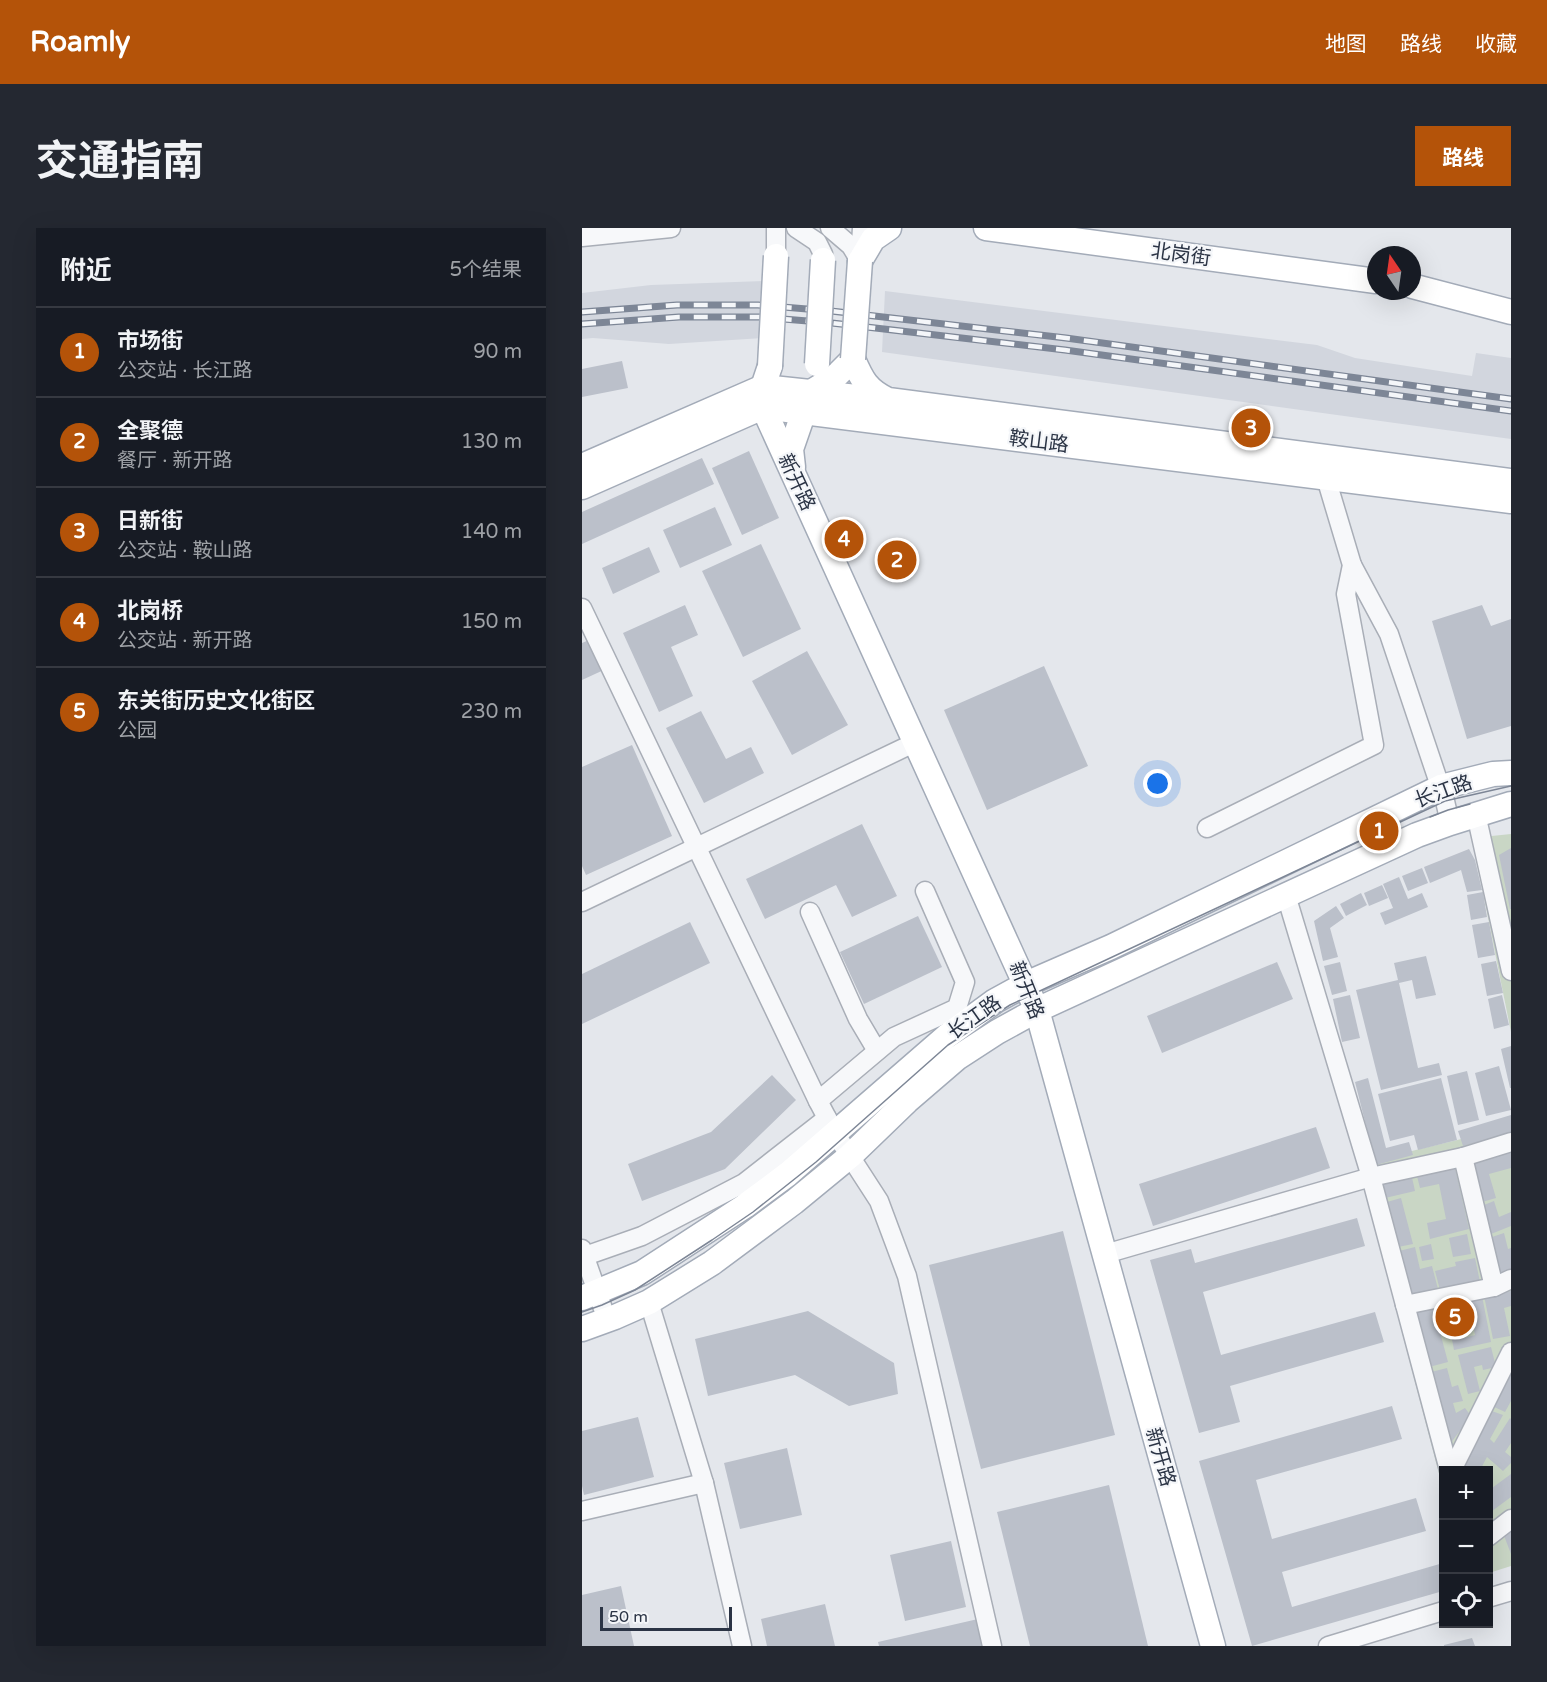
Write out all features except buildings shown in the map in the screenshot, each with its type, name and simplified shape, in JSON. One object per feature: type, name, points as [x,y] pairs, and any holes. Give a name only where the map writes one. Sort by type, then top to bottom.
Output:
[{"type":"main road","points":[[807,401],[853,359],[860,261],[873,239],[890,228]]},
{"type":"main road","name":"北岗街","points":[[986,228],[1367,280]]},
{"type":"main road","points":[[582,466],[765,387],[776,256]]},
{"type":"main road","points":[[794,475],[791,449],[817,364],[823,257]]},
{"type":"main road","points":[[1421,288],[1511,312]]},
{"type":"main road","name":"鞍山路","points":[[853,359],[871,392],[888,400],[1511,481]]},
{"type":"main road","name":"鞍山路","points":[[582,487],[765,387],[807,401],[1326,478],[1511,501]]},
{"type":"main road","name":"新开路","points":[[765,387],[794,475],[1037,1010],[1213,1646]]},
{"type":"main road","points":[[807,401],[888,400]]},
{"type":"main road","name":"长江路","points":[[590,1295],[642,1273],[699,1237],[788,1174],[831,1125],[961,1024],[995,1001],[1026,984],[1111,946],[1441,787],[1493,774],[1511,773]]},
{"type":"main road","name":"长江路","points":[[582,1329],[649,1302],[683,1283],[761,1228],[850,1156],[907,1101],[957,1058],[997,1032],[1037,1010],[1417,835],[1511,804]]},
{"type":"street","points":[[582,237],[671,228]]},
{"type":"street","points":[[776,228],[776,256]]},
{"type":"street","points":[[796,228],[817,242],[823,257]]},
{"type":"street","points":[[823,257],[828,228],[851,246],[860,261]]},
{"type":"street","points":[[860,261],[862,228]]},
{"type":"street","points":[[1326,478],[1352,565],[1389,634],[1441,787],[1450,823]]},
{"type":"street","points":[[1207,828],[1374,745],[1346,594],[1352,565]]},
{"type":"street","points":[[582,608],[818,1101],[879,1201],[907,1276],[992,1646]]},
{"type":"street","points":[[582,902],[916,742]]},
{"type":"street","points":[[1476,814],[1511,971]]},
{"type":"street","points":[[818,1101],[894,1037],[957,1008],[965,982],[924,891]]},
{"type":"street","points":[[1286,895],[1371,1177],[1450,1466]]},
{"type":"street","points":[[810,912],[858,1019],[877,1051]]},
{"type":"street","points":[[607,1320],[590,1295],[583,1252],[642,1236],[744,1183],[831,1125]]},
{"type":"street","points":[[1105,1254],[1371,1177],[1463,1157],[1511,1142]]},
{"type":"street","points":[[1463,1157],[1494,1287]]},
{"type":"street","points":[[1405,1305],[1494,1287],[1511,1279]]},
{"type":"street","points":[[649,1302],[704,1483],[742,1646]]},
{"type":"street","points":[[1453,1466],[1511,1352]]},
{"type":"street","points":[[582,1511],[704,1483]]},
{"type":"street","points":[[1493,1533],[1511,1519]]},
{"type":"street","points":[[1493,1596],[1511,1591]]},
{"type":"street","points":[[1328,1646],[1439,1612]]},
{"type":"shaded area","points":[[765,281],[763,338],[669,344],[582,339],[582,293],[651,285]]},
{"type":"shaded area","points":[[885,291],[1317,345],[1355,358],[1472,376],[1476,353],[1511,358],[1511,439],[882,352]]},
{"type":"green space","points":[[1511,834],[1511,1032],[1472,838]]},
{"type":"green space","points":[[1511,1127],[1511,1566],[1493,1572],[1493,1466],[1439,1466],[1439,1474],[1358,1164]]},
{"type":"tram line","points":[[582,1312],[635,1290],[753,1212],[816,1162],[948,1045],[1010,1005],[1445,801],[1511,786]]},
{"type":"tram line","points":[[1430,817],[1470,804]]},
{"type":"railway","points":[[582,312],[677,305],[758,305],[831,311],[1066,338],[1511,399]]},
{"type":"railway","points":[[582,324],[679,317],[759,317],[832,323],[1065,350],[1511,411]]},
{"type":"place","name":"日新街","points":[[1251,428]]},
{"type":"place","name":"北岗桥","points":[[844,539]]},
{"type":"place","name":"全聚德","points":[[897,560]]},
{"type":"place","name":"市场街","points":[[1379,831]]},
{"type":"place","name":"东关街历史文化街区","points":[[1455,1317]]}]
